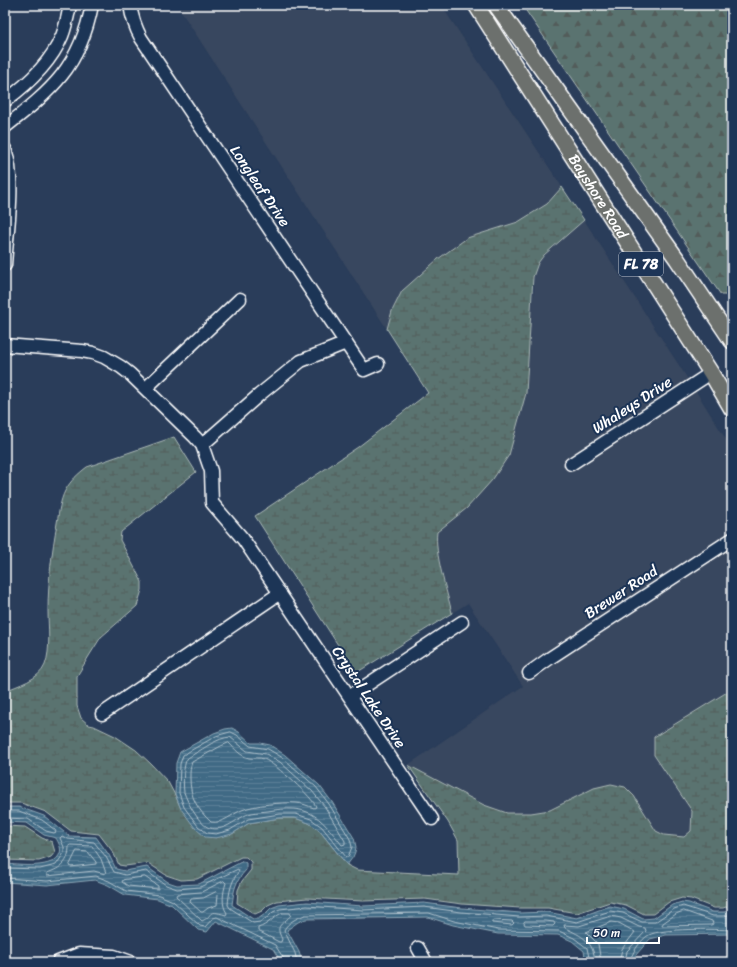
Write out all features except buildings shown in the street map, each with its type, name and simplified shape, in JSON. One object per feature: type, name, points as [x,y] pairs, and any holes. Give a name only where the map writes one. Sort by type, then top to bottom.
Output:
[{"type":"main road","name":"Bayshore Road","points":[[476,5],[711,373],[732,409]]},
{"type":"main road","name":"Bayshore Road","points":[[496,5],[677,259],[732,341]]},
{"type":"main road","points":[[576,162],[597,148]]},
{"type":"street","points":[[5,100],[29,81],[48,60],[63,34],[70,5]]},
{"type":"street","points":[[5,127],[40,99],[62,77],[81,44],[89,22],[92,5]]},
{"type":"street","name":"Longleaf Drive","points":[[130,5],[135,28],[141,38],[364,370],[378,364]]},
{"type":"street","points":[[5,149],[9,163],[10,191],[5,265]]},
{"type":"street","points":[[146,388],[240,299]]},
{"type":"street","points":[[202,445],[259,395],[301,361],[346,343]]},
{"type":"street","name":"Crystal Lake Drive","points":[[5,345],[82,351],[104,357],[121,367],[146,388],[195,437],[202,445],[211,471],[212,503],[243,539],[432,819]]},
{"type":"street","name":"Whaleys Drive","points":[[571,464],[711,373]]},
{"type":"street","name":"Brewer Road","points":[[529,673],[732,539]]},
{"type":"street","points":[[102,714],[280,593]]},
{"type":"street","points":[[350,696],[462,622]]},
{"type":"street","points":[[418,948],[426,962]]},
{"type":"street","points":[[58,962],[80,954],[114,956],[131,962]]},
{"type":"shaded area","points":[[177,5],[441,5],[562,187],[547,204],[518,222],[467,238],[438,259],[402,291],[392,311],[387,329]]},
{"type":"shaded area","points":[[584,220],[732,449],[732,689],[654,737],[654,755],[692,811],[691,831],[684,837],[664,835],[656,831],[634,796],[625,787],[611,784],[550,810],[531,813],[507,813],[484,805],[408,765],[523,686],[468,603],[452,613],[437,551],[436,539],[437,532],[467,508],[531,307],[534,290],[533,277],[538,263],[544,255]]},
{"type":"green space","points":[[522,5],[732,5],[732,295],[721,295]]},
{"type":"green space","points":[[562,187],[584,220],[544,255],[538,263],[533,277],[526,393],[509,455],[493,479],[467,508],[437,532],[437,550],[439,561],[452,613],[356,673],[255,516],[358,447],[428,393],[387,329],[392,311],[402,291],[438,259],[467,238],[518,222],[547,204]]},
{"type":"green space","points":[[174,437],[196,472],[121,532],[120,540],[142,582],[142,590],[137,606],[101,637],[77,676],[77,706],[81,718],[89,725],[115,736],[136,750],[151,764],[168,782],[181,809],[232,834],[249,823],[280,818],[295,818],[309,823],[319,830],[347,865],[357,870],[459,875],[458,840],[448,822],[408,765],[484,805],[507,813],[531,813],[550,810],[594,788],[611,784],[625,787],[634,796],[656,831],[664,835],[684,837],[691,831],[692,811],[654,755],[654,737],[732,689],[732,905],[723,908],[714,908],[691,899],[682,898],[669,902],[653,914],[644,914],[626,905],[610,902],[577,913],[548,908],[520,908],[462,904],[425,899],[363,901],[307,898],[277,901],[255,914],[237,903],[238,890],[242,881],[251,870],[251,862],[246,857],[241,857],[197,879],[181,880],[166,875],[148,863],[125,866],[119,865],[113,852],[99,834],[71,831],[46,812],[21,803],[5,803],[5,691],[38,675],[47,659],[49,645],[48,600],[53,545],[59,511],[65,491],[69,484],[87,467]]},
{"type":"green space","points":[[5,826],[25,827],[42,838],[52,842],[55,852],[51,857],[39,861],[5,860]]},
{"type":"water","points":[[232,728],[251,743],[270,745],[285,755],[319,785],[332,802],[354,838],[356,847],[355,852],[347,865],[319,830],[309,823],[295,818],[280,818],[249,823],[232,834],[216,838],[205,837],[195,828],[181,809],[175,794],[176,763],[180,752],[214,733]]},
{"type":"water","points":[[5,807],[19,807],[44,816],[69,836],[96,837],[109,855],[116,869],[125,871],[147,867],[168,882],[177,885],[199,884],[243,861],[246,863],[246,870],[239,878],[233,894],[232,905],[253,919],[258,919],[271,908],[279,905],[307,902],[363,906],[424,903],[520,913],[547,912],[577,918],[610,906],[624,909],[643,919],[654,918],[672,905],[682,902],[713,912],[732,910],[732,934],[666,935],[650,939],[635,956],[633,962],[586,962],[584,951],[572,941],[558,935],[498,934],[453,925],[428,917],[306,919],[298,922],[287,930],[299,952],[302,962],[281,962],[273,949],[216,921],[207,932],[198,930],[172,905],[158,899],[125,895],[108,885],[95,880],[47,885],[5,882],[5,864],[36,865],[51,862],[57,858],[60,853],[60,845],[56,838],[44,835],[27,823],[5,822]]}]
